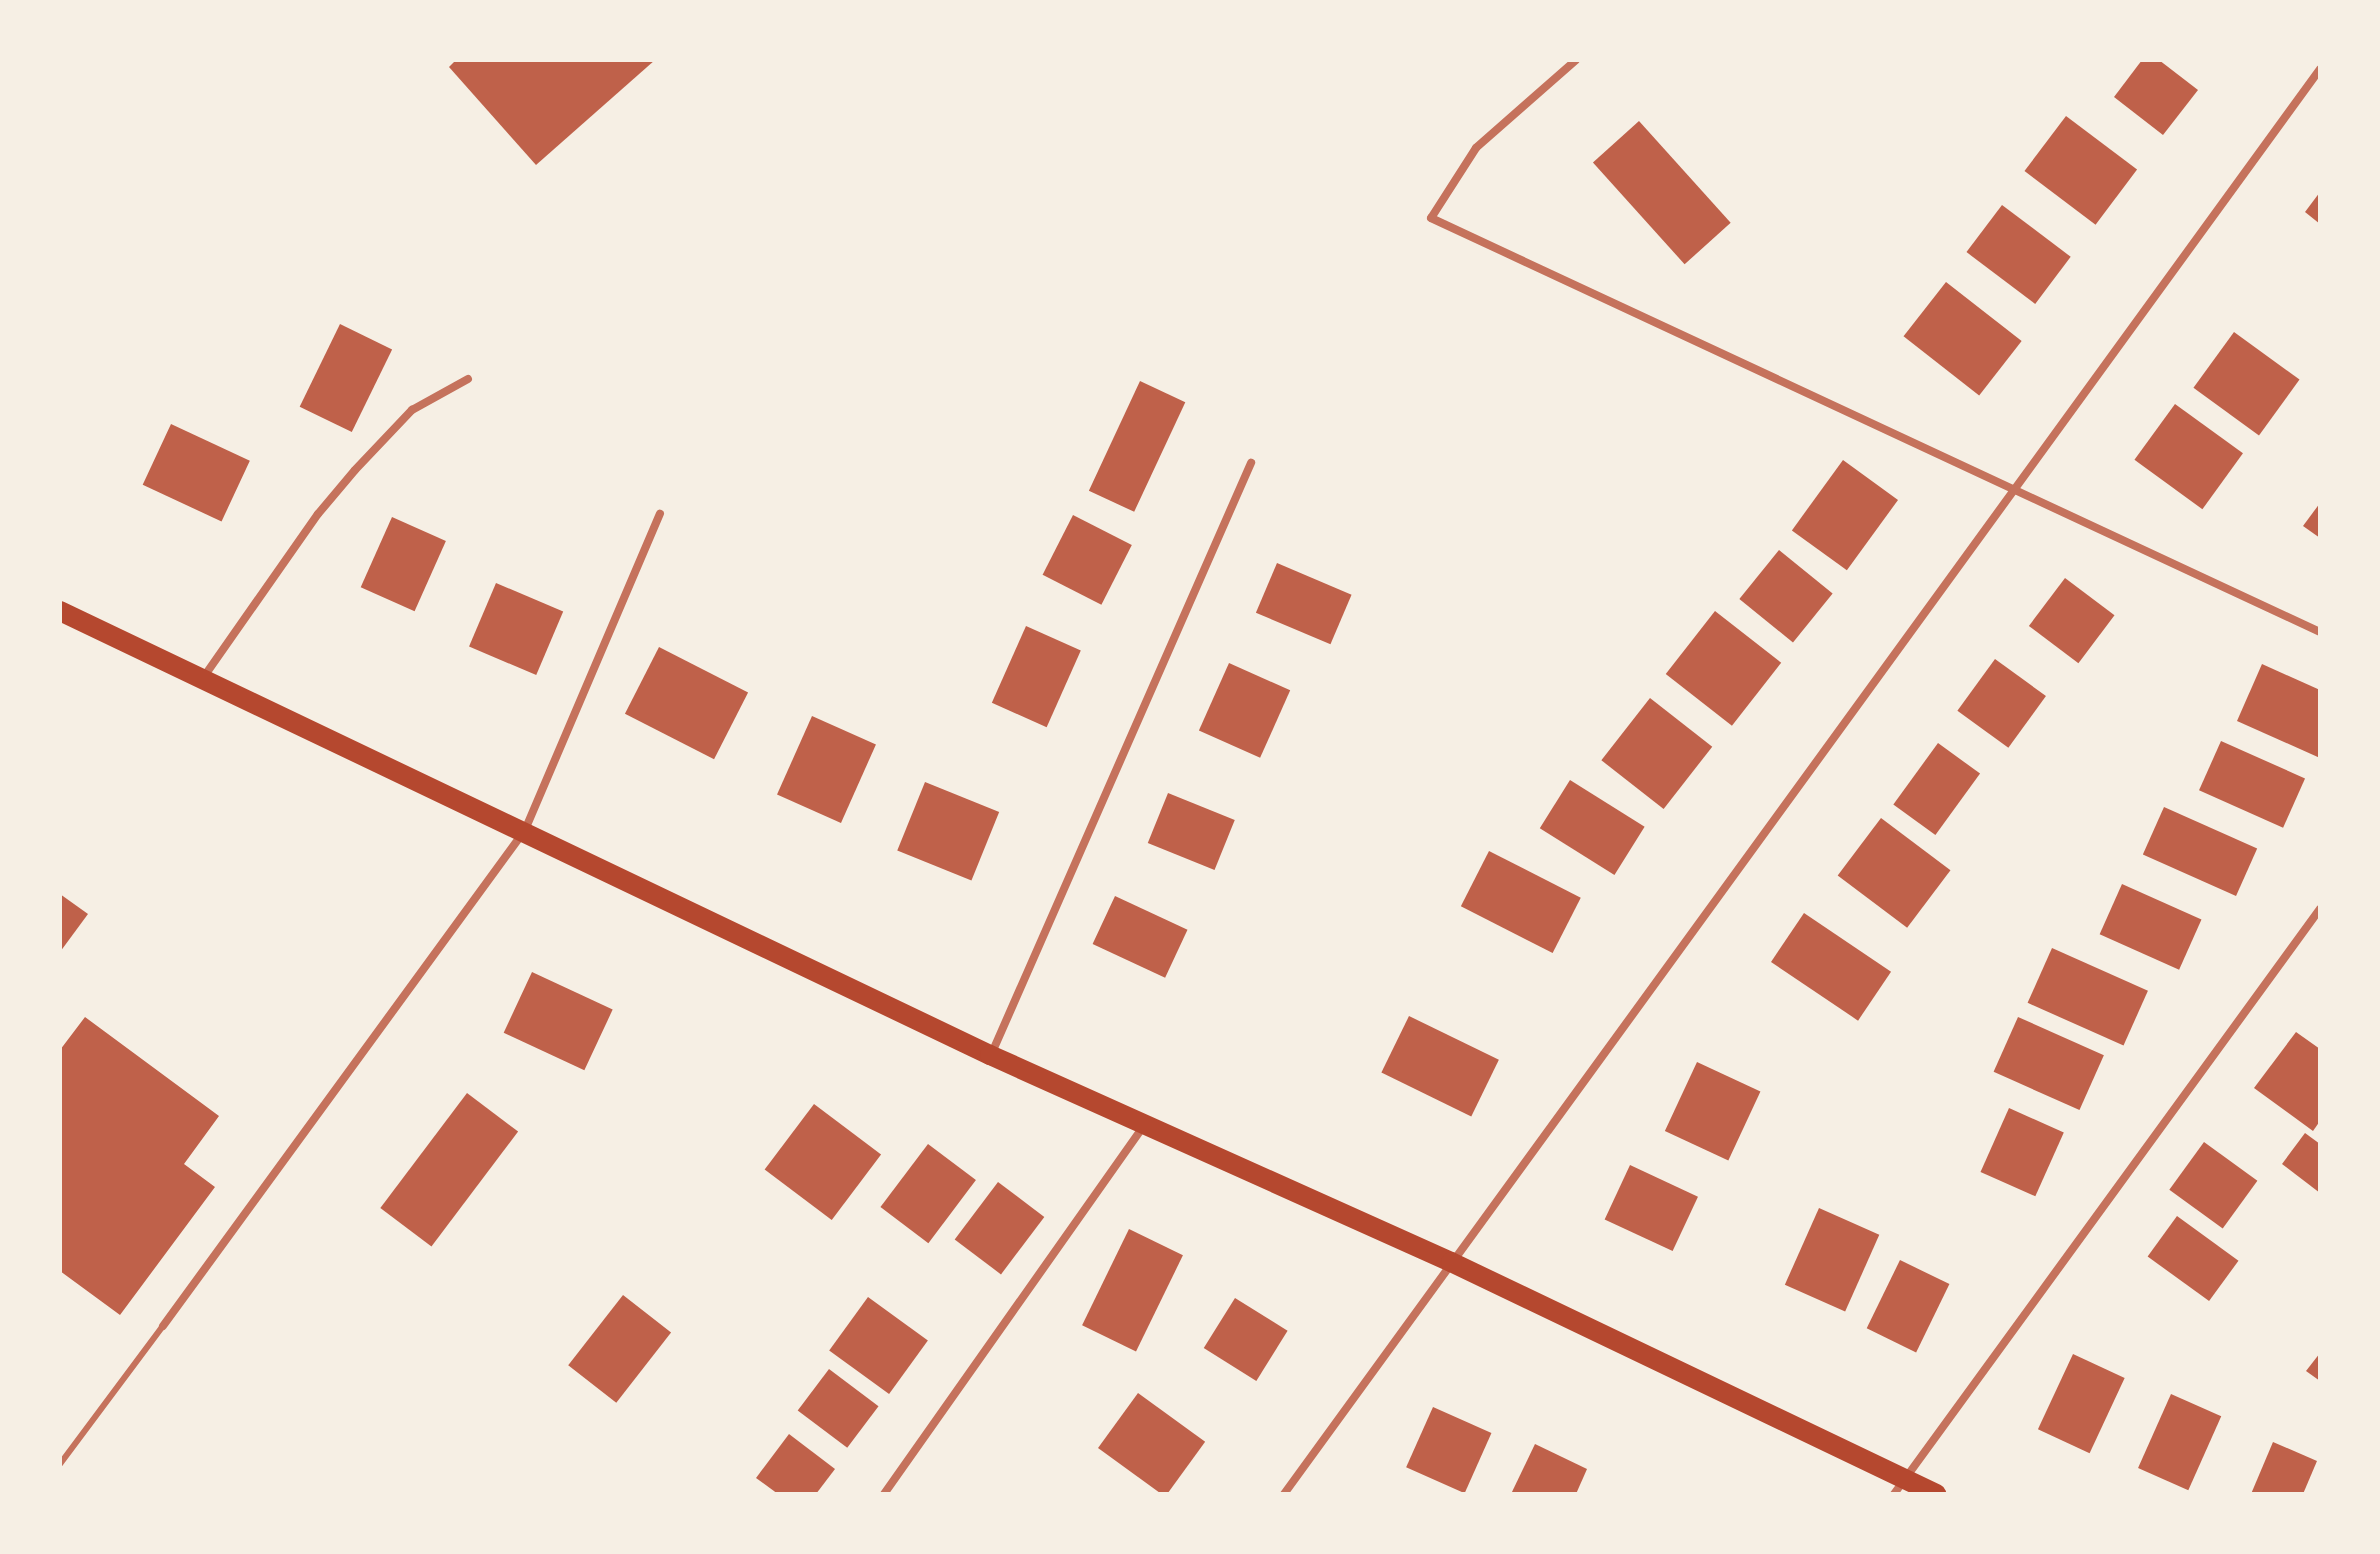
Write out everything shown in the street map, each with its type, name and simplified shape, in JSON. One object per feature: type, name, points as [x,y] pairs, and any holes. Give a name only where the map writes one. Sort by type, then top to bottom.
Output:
[{"type":"main road","points":[[60,611],[525,830],[990,1055],[1451,1262],[1900,1487],[1936,1494]]},
{"type":"street","points":[[1576,60],[1476,148],[1431,218],[2320,632]]},
{"type":"street","points":[[1284,1494],[2320,69]]},
{"type":"street","points":[[202,678],[355,470],[412,410],[468,379]]},
{"type":"street","points":[[990,1055],[1251,463]]},
{"type":"street","points":[[163,1326],[525,830],[660,514]]},
{"type":"street","points":[[1900,1487],[2320,909]]},
{"type":"street","points":[[884,1494],[1145,1123]]},
{"type":"lane","points":[[60,1464],[163,1326]]},
{"type":"building","points":[[456,60],[655,60],[536,165],[449,67]]},
{"type":"building","points":[[2142,60],[2159,60],[2198,90],[2163,135],[2114,97]]},
{"type":"building","points":[[2066,116],[2137,170],[2096,225],[2024,171]]},
{"type":"building","points":[[1639,121],[1731,223],[1685,264],[1593,162]]},
{"type":"building","points":[[2320,192],[2320,224],[2305,212]]},
{"type":"building","points":[[2002,205],[2071,257],[2035,304],[1966,252]]},
{"type":"building","points":[[1946,282],[2022,341],[1979,395],[1904,336]]},
{"type":"building","points":[[340,324],[392,349],[352,432],[300,407]]},
{"type":"building","points":[[2234,332],[2300,380],[2259,435],[2193,388]]},
{"type":"building","points":[[1140,381],[1185,402],[1134,512],[1089,491]]},
{"type":"building","points":[[2175,404],[2243,453],[2202,509],[2134,460]]},
{"type":"building","points":[[171,424],[250,461],[222,521],[143,485]]},
{"type":"building","points":[[1843,460],[1898,500],[1847,570],[1792,530]]},
{"type":"building","points":[[2320,503],[2320,538],[2303,526]]},
{"type":"building","points":[[1073,515],[1132,545],[1101,605],[1043,575]]},
{"type":"building","points":[[392,517],[446,541],[415,611],[361,587]]},
{"type":"building","points":[[1779,550],[1833,593],[1793,642],[1739,599]]},
{"type":"building","points":[[1277,563],[1352,595],[1330,644],[1256,613]]},
{"type":"building","points":[[2065,578],[2115,615],[2078,663],[2029,626]]},
{"type":"building","points":[[496,583],[563,612],[536,675],[469,647]]},
{"type":"building","points":[[1715,611],[1781,663],[1732,726],[1666,674]]},
{"type":"building","points":[[1026,626],[1081,650],[1047,727],[992,703]]},
{"type":"building","points":[[659,647],[748,692],[714,759],[625,714]]},
{"type":"building","points":[[1995,659],[2046,696],[2008,748],[1957,711]]},
{"type":"building","points":[[1229,663],[1290,690],[1260,758],[1199,731]]},
{"type":"building","points":[[2262,664],[2320,690],[2320,758],[2237,721]]},
{"type":"building","points":[[1650,698],[1712,747],[1664,809],[1601,760]]},
{"type":"building","points":[[812,716],[876,744],[841,823],[777,795]]},
{"type":"building","points":[[2221,741],[2305,778],[2283,828],[2199,790]]},
{"type":"building","points":[[1938,743],[1980,774],[1935,835],[1893,804]]},
{"type":"building","points":[[1570,780],[1645,827],[1614,875],[1540,828]]},
{"type":"building","points":[[925,782],[999,812],[971,881],[897,851]]},
{"type":"building","points":[[1168,793],[1235,820],[1215,870],[1148,843]]},
{"type":"building","points":[[2164,807],[2257,848],[2236,896],[2143,855]]},
{"type":"building","points":[[1881,818],[1950,870],[1907,928],[1838,876]]},
{"type":"building","points":[[1489,851],[1581,898],[1553,953],[1461,906]]},
{"type":"building","points":[[2122,884],[2201,919],[2179,970],[2100,934]]},
{"type":"building","points":[[60,894],[88,914],[60,952]]},
{"type":"building","points":[[1115,896],[1188,930],[1165,978],[1093,944]]},
{"type":"building","points":[[1804,913],[1891,972],[1858,1021],[1771,962]]},
{"type":"building","points":[[2052,948],[2148,991],[2124,1046],[2028,1003]]},
{"type":"building","points":[[532,972],[613,1010],[584,1070],[504,1033]]},
{"type":"building","points":[[1409,1016],[1499,1060],[1471,1116],[1381,1073]]},
{"type":"building","points":[[85,1017],[219,1116],[184,1164],[215,1187],[120,1315],[60,1271],[60,1050]]},
{"type":"building","points":[[2018,1017],[2104,1055],[2079,1110],[1994,1072]]},
{"type":"building","points":[[2296,1032],[2320,1049],[2320,1121],[2313,1131],[2254,1088]]},
{"type":"building","points":[[1697,1062],[1760,1092],[1728,1160],[1665,1131]]},
{"type":"building","points":[[467,1093],[518,1132],[431,1247],[380,1208]]},
{"type":"building","points":[[814,1104],[881,1155],[832,1220],[765,1169]]},
{"type":"building","points":[[2009,1108],[2064,1132],[2035,1196],[1981,1172]]},
{"type":"building","points":[[2305,1133],[2320,1144],[2320,1193],[2282,1164]]},
{"type":"building","points":[[2204,1142],[2257,1181],[2223,1229],[2169,1190]]},
{"type":"building","points":[[928,1144],[976,1180],[928,1243],[880,1207]]},
{"type":"building","points":[[1630,1165],[1698,1197],[1673,1251],[1605,1219]]},
{"type":"building","points":[[998,1182],[1044,1217],[1001,1274],[955,1240]]},
{"type":"building","points":[[1819,1208],[1879,1235],[1845,1312],[1785,1285]]},
{"type":"building","points":[[2177,1216],[2238,1261],[2209,1301],[2148,1256]]},
{"type":"building","points":[[1129,1229],[1183,1255],[1136,1351],[1082,1325]]},
{"type":"building","points":[[1900,1260],[1949,1284],[1916,1352],[1867,1328]]},
{"type":"building","points":[[623,1295],[671,1333],[616,1403],[568,1365]]},
{"type":"building","points":[[868,1297],[928,1340],[889,1394],[829,1350]]},
{"type":"building","points":[[1235,1298],[1288,1331],[1256,1381],[1204,1348]]},
{"type":"building","points":[[2320,1353],[2320,1381],[2306,1371]]},
{"type":"building","points":[[2073,1354],[2125,1378],[2090,1453],[2038,1429]]},
{"type":"building","points":[[829,1369],[879,1406],[847,1448],[798,1411]]},
{"type":"building","points":[[1138,1393],[1205,1442],[1167,1494],[1161,1494],[1098,1448]]},
{"type":"building","points":[[2171,1394],[2221,1416],[2188,1490],[2138,1468]]},
{"type":"building","points":[[1433,1407],[1491,1433],[1465,1493],[1406,1467]]},
{"type":"building","points":[[789,1434],[835,1469],[816,1494],[778,1494],[756,1478]]},
{"type":"building","points":[[2273,1442],[2317,1461],[2303,1494],[2251,1494]]},
{"type":"building","points":[[1535,1444],[1587,1469],[1576,1494],[1511,1494]]}]
